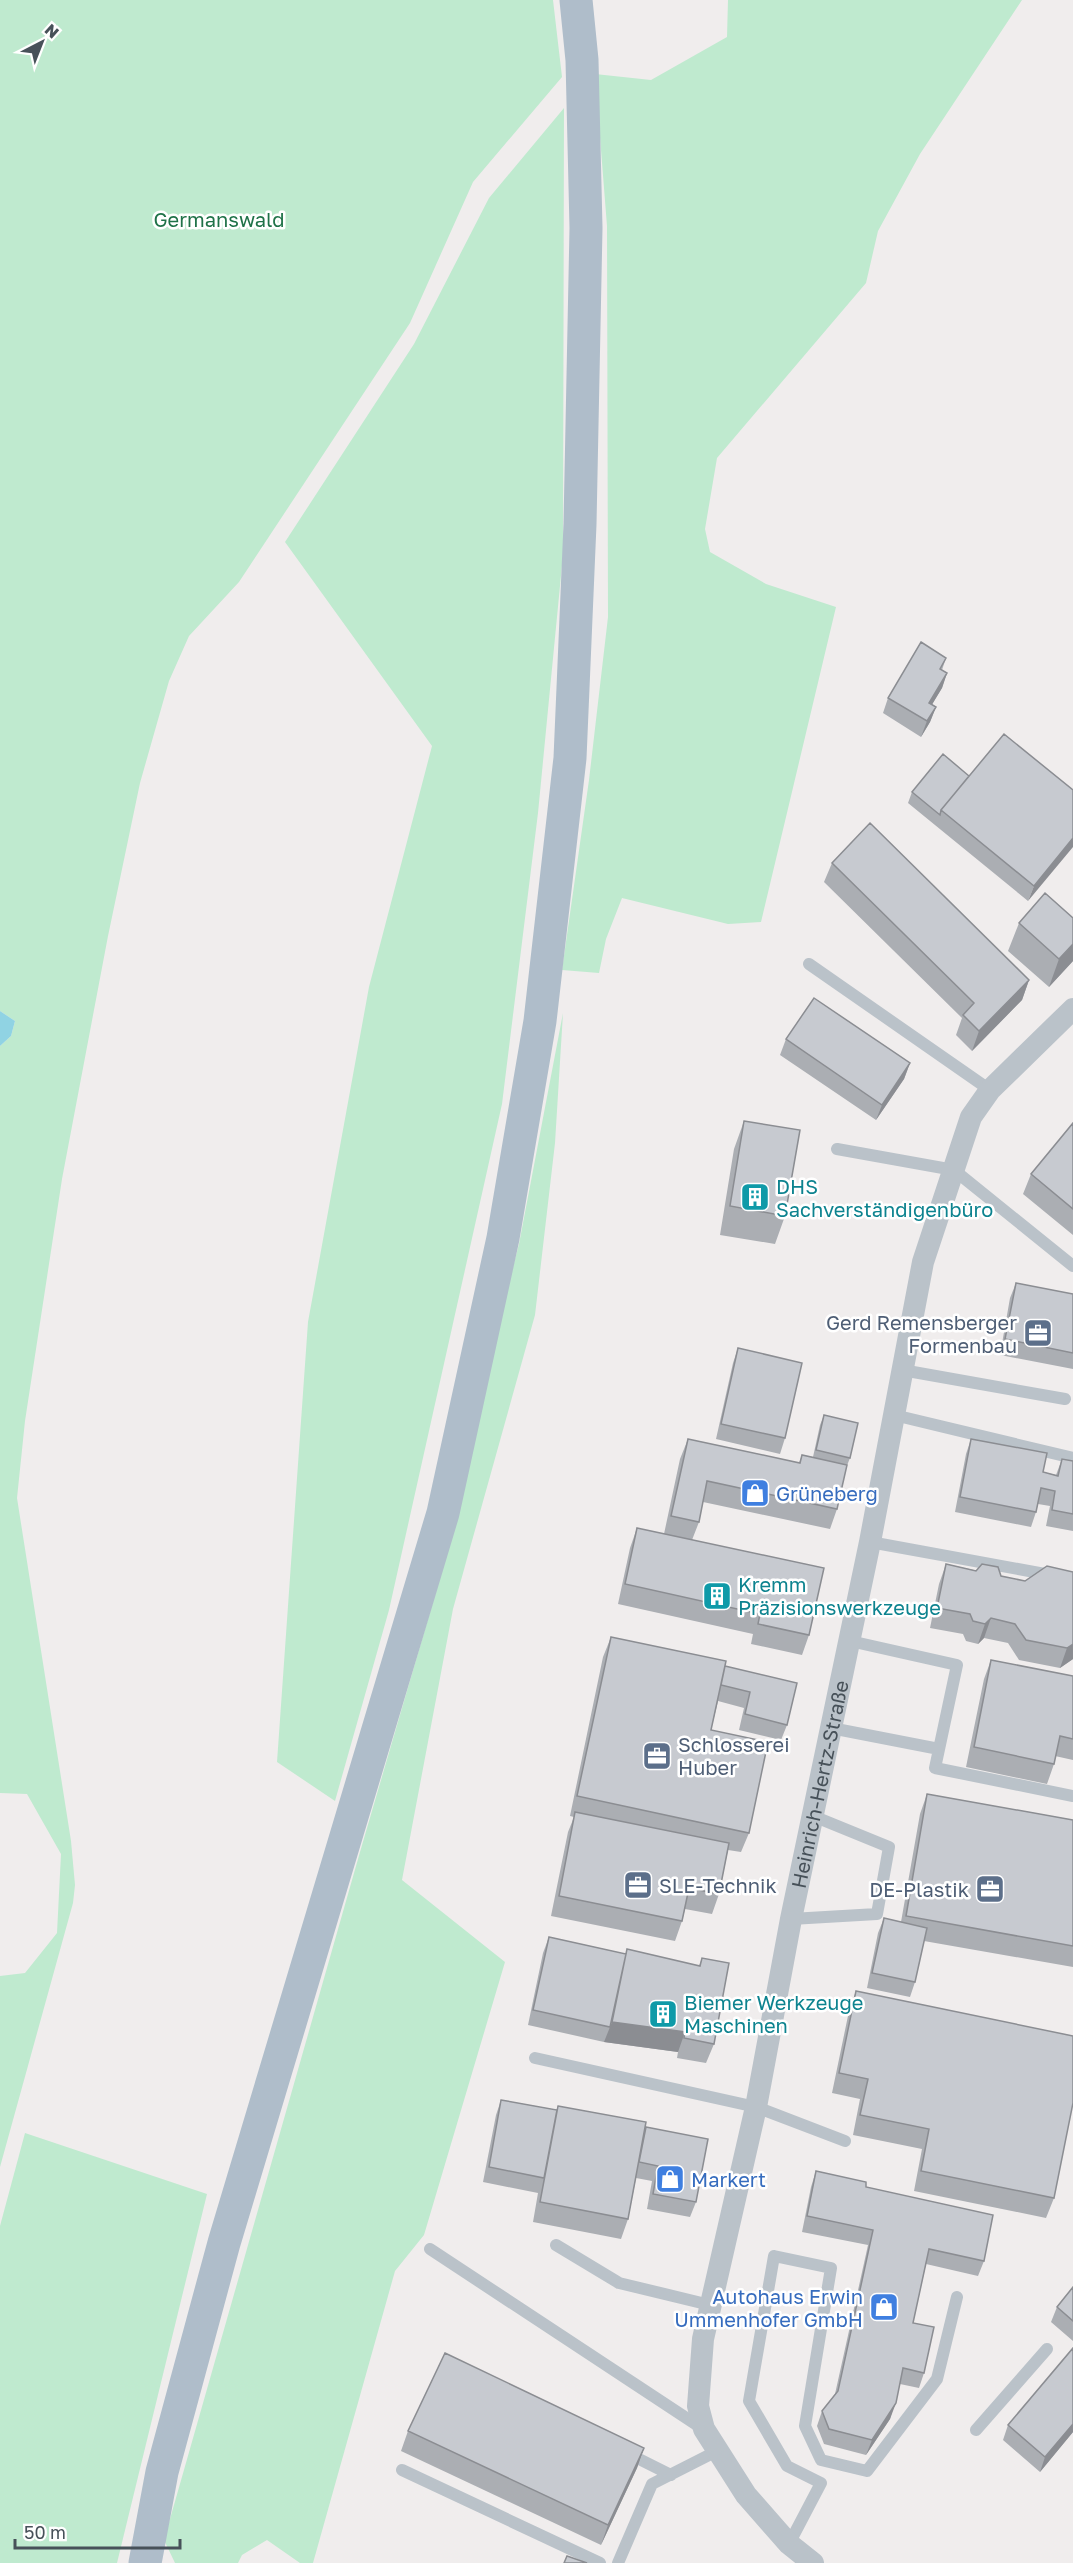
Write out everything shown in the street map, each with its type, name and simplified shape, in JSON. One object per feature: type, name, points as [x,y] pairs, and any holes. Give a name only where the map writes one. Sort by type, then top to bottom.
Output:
[{"type":"main road","points":[[145,2563],[162,2472],[224,2243],[443,1513],[503,1238],[536,1044],[570,758],[579,536],[586,228],[582,60],[576,0]]},
{"type":"street","name":"Heinrich-Hertz-Straße","points":[[813,2563],[789,2544],[746,2495],[704,2429],[698,2406],[703,2339],[756,2107],[791,1919],[870,1542],[923,1262],[971,1117],[990,1090],[1073,1009]]},
{"type":"lane","points":[[810,964],[990,1090]]},
{"type":"lane","points":[[837,1149],[954,1170],[1073,1266]]},
{"type":"lane","points":[[902,1370],[1065,1399]]},
{"type":"lane","points":[[894,1415],[1073,1458]]},
{"type":"lane","points":[[870,1542],[1073,1580]]},
{"type":"lane","points":[[849,1641],[957,1665],[935,1768],[1073,1796]]},
{"type":"lane","points":[[831,1728],[939,1749]]},
{"type":"lane","points":[[791,1919],[877,1914],[890,1847],[813,1816]]},
{"type":"lane","points":[[535,2058],[756,2107],[845,2141]]},
{"type":"lane","points":[[556,2245],[619,2283],[710,2305]]},
{"type":"lane","points":[[430,2249],[704,2429]]},
{"type":"lane","points":[[821,2483],[787,2466],[749,2401],[774,2256],[831,2268],[805,2427],[821,2460],[867,2471],[937,2379],[957,2296]]},
{"type":"lane","points":[[976,2430],[1047,2349]]},
{"type":"lane","points":[[620,2449],[671,2475]]},
{"type":"lane","points":[[618,2563],[652,2484],[717,2451]]},
{"type":"lane","points":[[789,2544],[832,2463]]},
{"type":"lane","points":[[402,2470],[600,2563]]},
{"type":"green space","name":"Germanswald","points":[[0,0],[553,0],[562,77],[473,182],[410,323],[239,582],[189,636],[169,681],[140,783],[108,936],[62,1179],[25,1421],[17,1498],[71,1841],[75,1885],[73,1903],[0,2167],[0,1976],[25,1973],[57,1933],[61,1854],[27,1794],[0,1793],[0,1046],[11,1036],[15,1021],[0,1011]]},
{"type":"green space","points":[[728,0],[1022,0],[920,154],[878,231],[866,283],[717,458],[705,529],[710,552],[766,584],[836,607],[761,922],[728,924],[622,898],[606,939],[599,973],[562,970],[589,780],[608,617],[607,226],[595,74],[651,80],[727,37]]},
{"type":"green space","points":[[564,108],[563,555],[538,813],[502,1104],[389,1610],[335,1801],[277,1762],[308,1322],[369,987],[432,746],[285,542],[414,344],[489,198]]},
{"type":"green space","points":[[563,1013],[555,1143],[535,1315],[453,1609],[402,1880],[505,1962],[424,2235],[395,2271],[313,2563],[300,2563],[267,2540],[242,2555],[238,2563],[175,2563],[164,2540],[456,1523],[494,1339],[519,1244]]},
{"type":"green space","points":[[25,2133],[207,2194],[117,2563],[0,2563],[0,2226]]},
{"type":"water","points":[[0,1011],[15,1021],[11,1036],[0,1046]]},
{"type":"building","points":[[921,642],[946,658],[940,669],[947,673],[929,703],[936,707],[927,721],[888,698]]},
{"type":"building","points":[[1004,734],[1073,790],[1073,838],[1034,886],[941,810]]},
{"type":"building","points":[[943,754],[969,776],[941,810],[940,815],[912,792]]},
{"type":"building","points":[[870,823],[1029,980],[979,1031],[963,1015],[974,1003],[832,863]]},
{"type":"building","points":[[1045,893],[1073,918],[1073,944],[1059,959],[1019,923]]},
{"type":"building","points":[[814,998],[910,1063],[882,1105],[786,1039]]},
{"type":"building","points":[[744,1121],[800,1130],[785,1216],[730,1206]]},
{"type":"building","points":[[1073,1123],[1073,1209],[1031,1174]]},
{"type":"building","name":"Gerd Remensberger Formenbau","points":[[1016,1283],[1073,1294],[1073,1353],[1005,1339]]},
{"type":"building","points":[[738,1348],[802,1363],[785,1438],[721,1424]]},
{"type":"building","points":[[824,1415],[858,1423],[850,1458],[816,1450]]},
{"type":"building","points":[[688,1439],[800,1463],[802,1455],[847,1465],[837,1509],[707,1481],[699,1522],[671,1516]]},
{"type":"building","points":[[971,1439],[1047,1453],[1043,1472],[1058,1476],[1062,1459],[1073,1461],[1073,1514],[1052,1510],[1055,1491],[1041,1488],[1036,1512],[960,1497]]},
{"type":"building","name":"Kremm Präzisionswerkzeuge","points":[[637,1528],[824,1568],[809,1635],[758,1624],[760,1614],[625,1584]]},
{"type":"building","points":[[946,1564],[976,1571],[982,1564],[998,1567],[1001,1576],[1025,1581],[1047,1566],[1073,1572],[1073,1644],[1067,1648],[1026,1640],[1015,1624],[991,1618],[985,1624],[973,1621],[970,1614],[937,1608]]},
{"type":"building","name":"Schlosserei Huber","points":[[611,1637],[726,1661],[711,1730],[768,1742],[749,1833],[577,1796]]},
{"type":"building","points":[[991,1660],[1073,1676],[1073,1739],[1060,1736],[1054,1764],[974,1747]]},
{"type":"building","points":[[725,1666],[797,1683],[787,1725],[745,1714],[750,1692],[721,1685]]},
{"type":"building","name":"DE-Plastik","points":[[927,1794],[1073,1820],[1073,1946],[906,1916]]},
{"type":"building","name":"SLE-Technik","points":[[575,1812],[729,1843],[719,1894],[689,1888],[682,1921],[559,1896]]},
{"type":"building","points":[[884,1918],[927,1928],[915,1982],[872,1973]]},
{"type":"building","points":[[549,1937],[626,1954],[610,2027],[533,2010]]},
{"type":"building","name":"Biemer Werkzeuge Maschinen","points":[[627,1949],[700,1966],[702,1958],[729,1963],[714,2044],[684,2038],[685,2032],[612,2022]]},
{"type":"building","points":[[856,1991],[1073,2036],[1073,2103],[1054,2198],[921,2171],[929,2129],[860,2115],[868,2079],[839,2073]]},
{"type":"building","points":[[501,2100],[557,2110],[544,2178],[489,2167]]},
{"type":"building","points":[[558,2106],[646,2122],[628,2219],[540,2202]]},
{"type":"building","name":"Markert","points":[[646,2127],[708,2139],[696,2202],[653,2194],[658,2166],[639,2162]]},
{"type":"building","name":"Autohaus Erwin Ummenhofer GmbH","points":[[816,2171],[866,2182],[866,2187],[993,2215],[984,2261],[929,2249],[913,2323],[934,2327],[924,2373],[903,2368],[896,2403],[872,2440],[829,2429],[822,2411],[838,2391],[873,2230],[807,2216]]},
{"type":"building","points":[[1073,2287],[1073,2321],[1057,2307]]},
{"type":"building","points":[[1073,2348],[1073,2424],[1045,2457],[1008,2425]]},
{"type":"building","points":[[445,2353],[644,2448],[608,2525],[408,2431]]},
{"type":"building","points":[[567,2556],[587,2563],[564,2563]]},
{"type":"place","name":"DHS Sachverständigenbüro","points":[[755,1197]]},
{"type":"place","name":"Gerd Remensberger Formenbau","points":[[1038,1333]]},
{"type":"place","name":"Grüneberg","points":[[755,1493]]},
{"type":"place","name":"Kremm Präzisionswerkzeuge","points":[[717,1596]]},
{"type":"place","name":"Schlosserei Huber","points":[[657,1756]]},
{"type":"place","name":"SLE-Technik","points":[[638,1885]]},
{"type":"place","name":"DE-Plastik","points":[[990,1889]]},
{"type":"place","name":"Biemer Werkzeuge Maschinen","points":[[663,2014]]},
{"type":"place","name":"Markert","points":[[670,2179]]},
{"type":"place","name":"Autohaus Erwin Ummenhofer GmbH","points":[[884,2307]]}]
